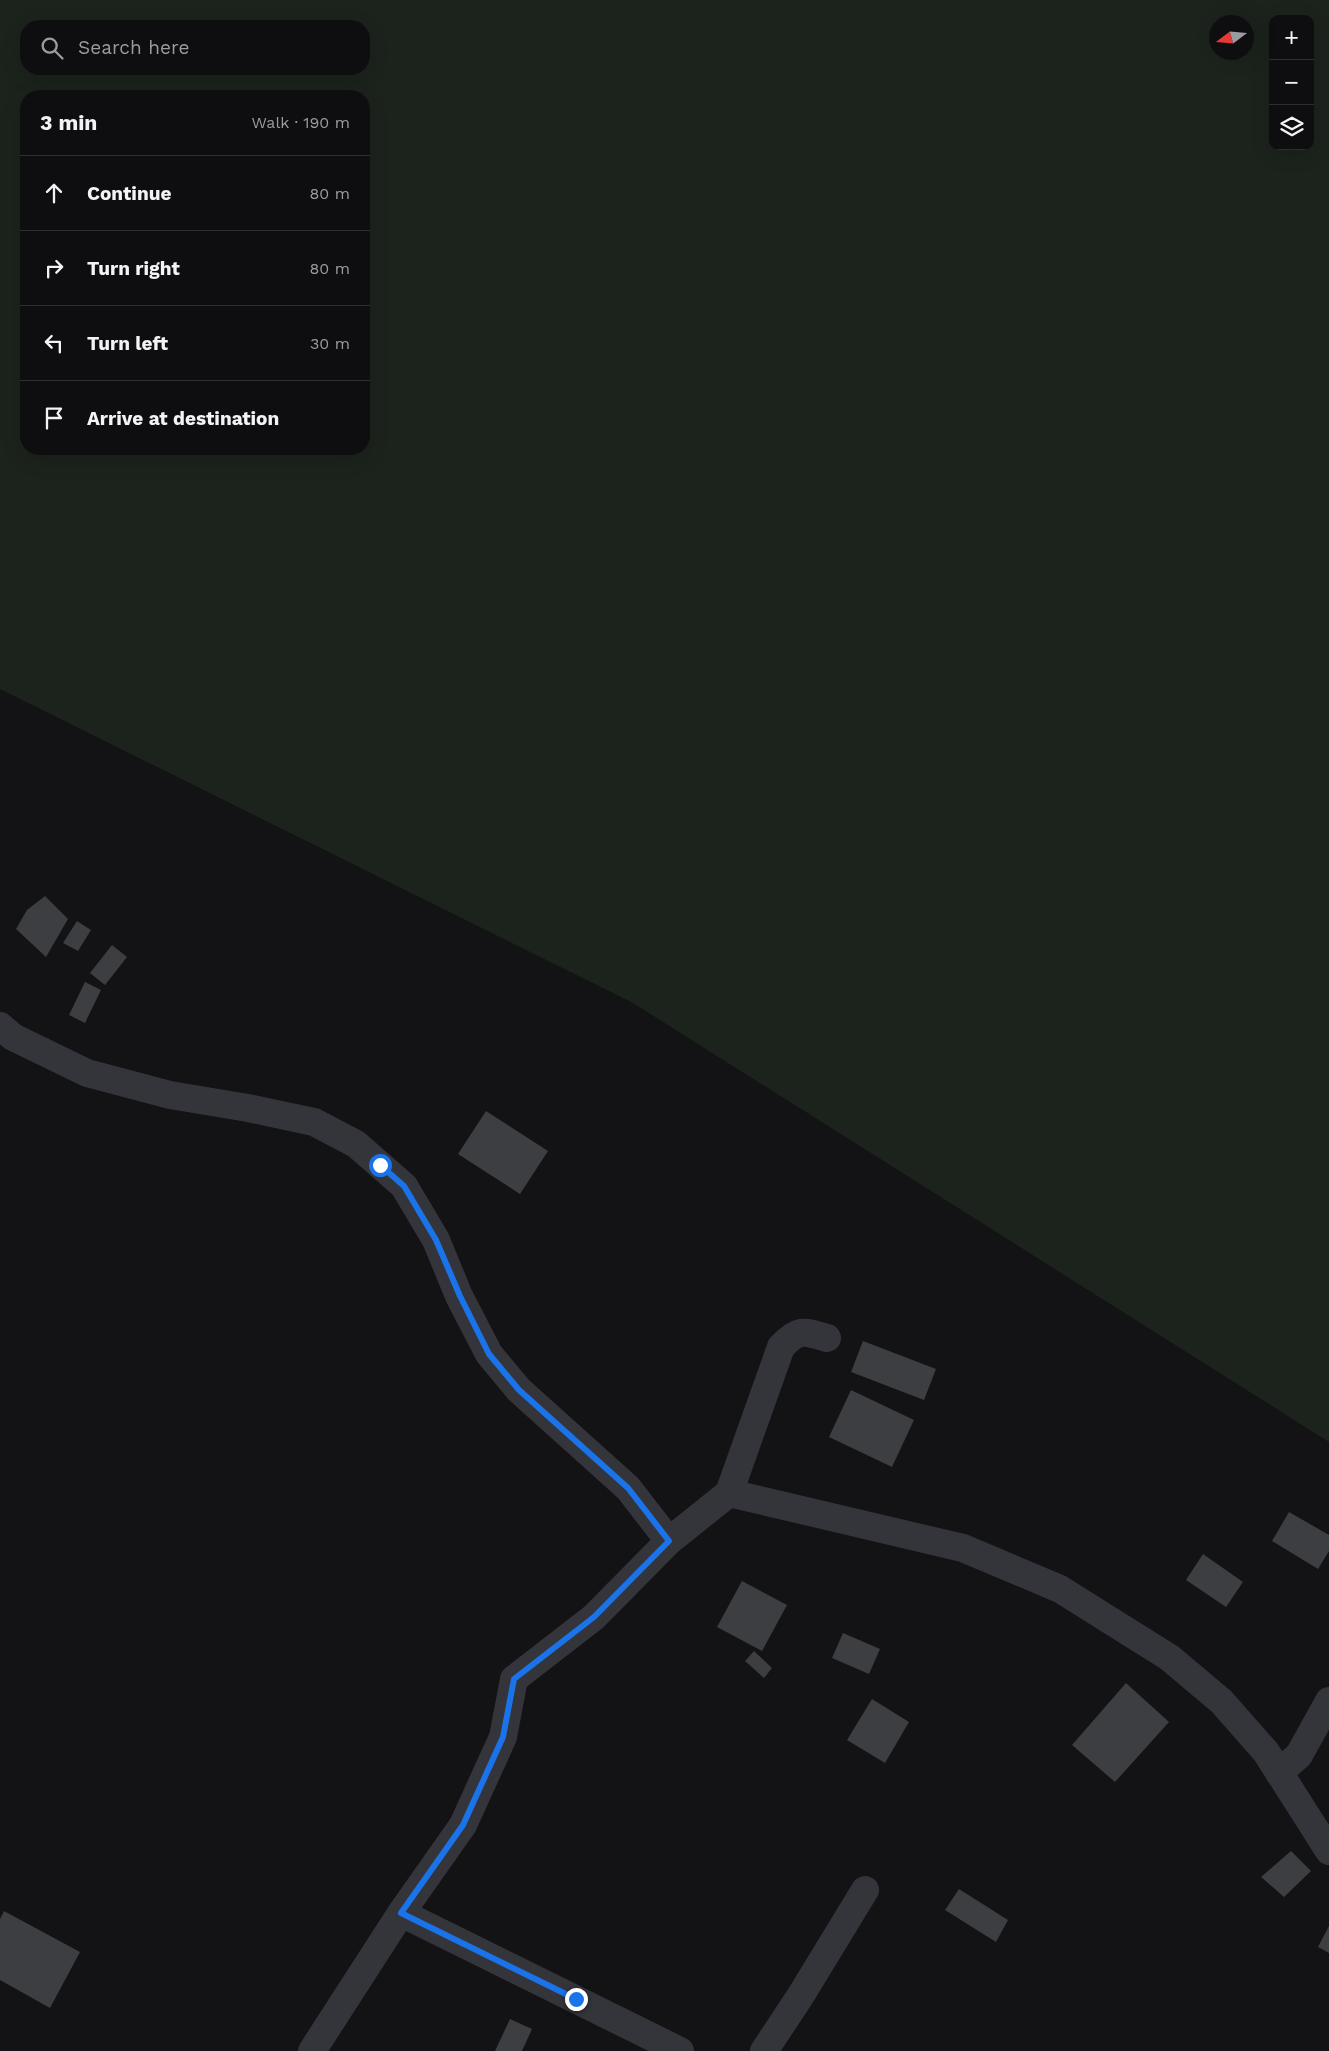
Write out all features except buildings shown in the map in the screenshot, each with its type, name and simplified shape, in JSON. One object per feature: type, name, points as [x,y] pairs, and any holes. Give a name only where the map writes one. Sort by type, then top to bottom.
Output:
[{"type":"street","points":[[0,1026],[13,1036],[87,1073],[170,1096],[248,1108],[314,1122],[356,1144],[404,1186],[436,1240],[460,1296],[489,1354],[519,1390],[628,1488],[669,1541]]},
{"type":"street","points":[[312,2051],[401,1913],[463,1825],[503,1737],[514,1679],[594,1617],[669,1541],[729,1493],[782,1347],[794,1334],[806,1331],[827,1338]]},
{"type":"street","points":[[729,1493],[963,1548],[1060,1589],[1170,1658],[1222,1702],[1266,1752],[1329,1851]]},
{"type":"street","points":[[1279,1773],[1299,1755],[1329,1701]]},
{"type":"street","points":[[764,2051],[801,1995],[865,1890]]},
{"type":"street","points":[[401,1913],[680,2051]]},
{"type":"shaded area","points":[[0,0],[1329,0],[1329,1442],[633,1003],[0,689]]},
{"type":"route","points":[[380,1165],[404,1186],[436,1240],[460,1296],[489,1354],[519,1390],[578,1441],[628,1488],[669,1541],[594,1617],[514,1679],[503,1737],[463,1825],[401,1913],[576,1999]]}]
